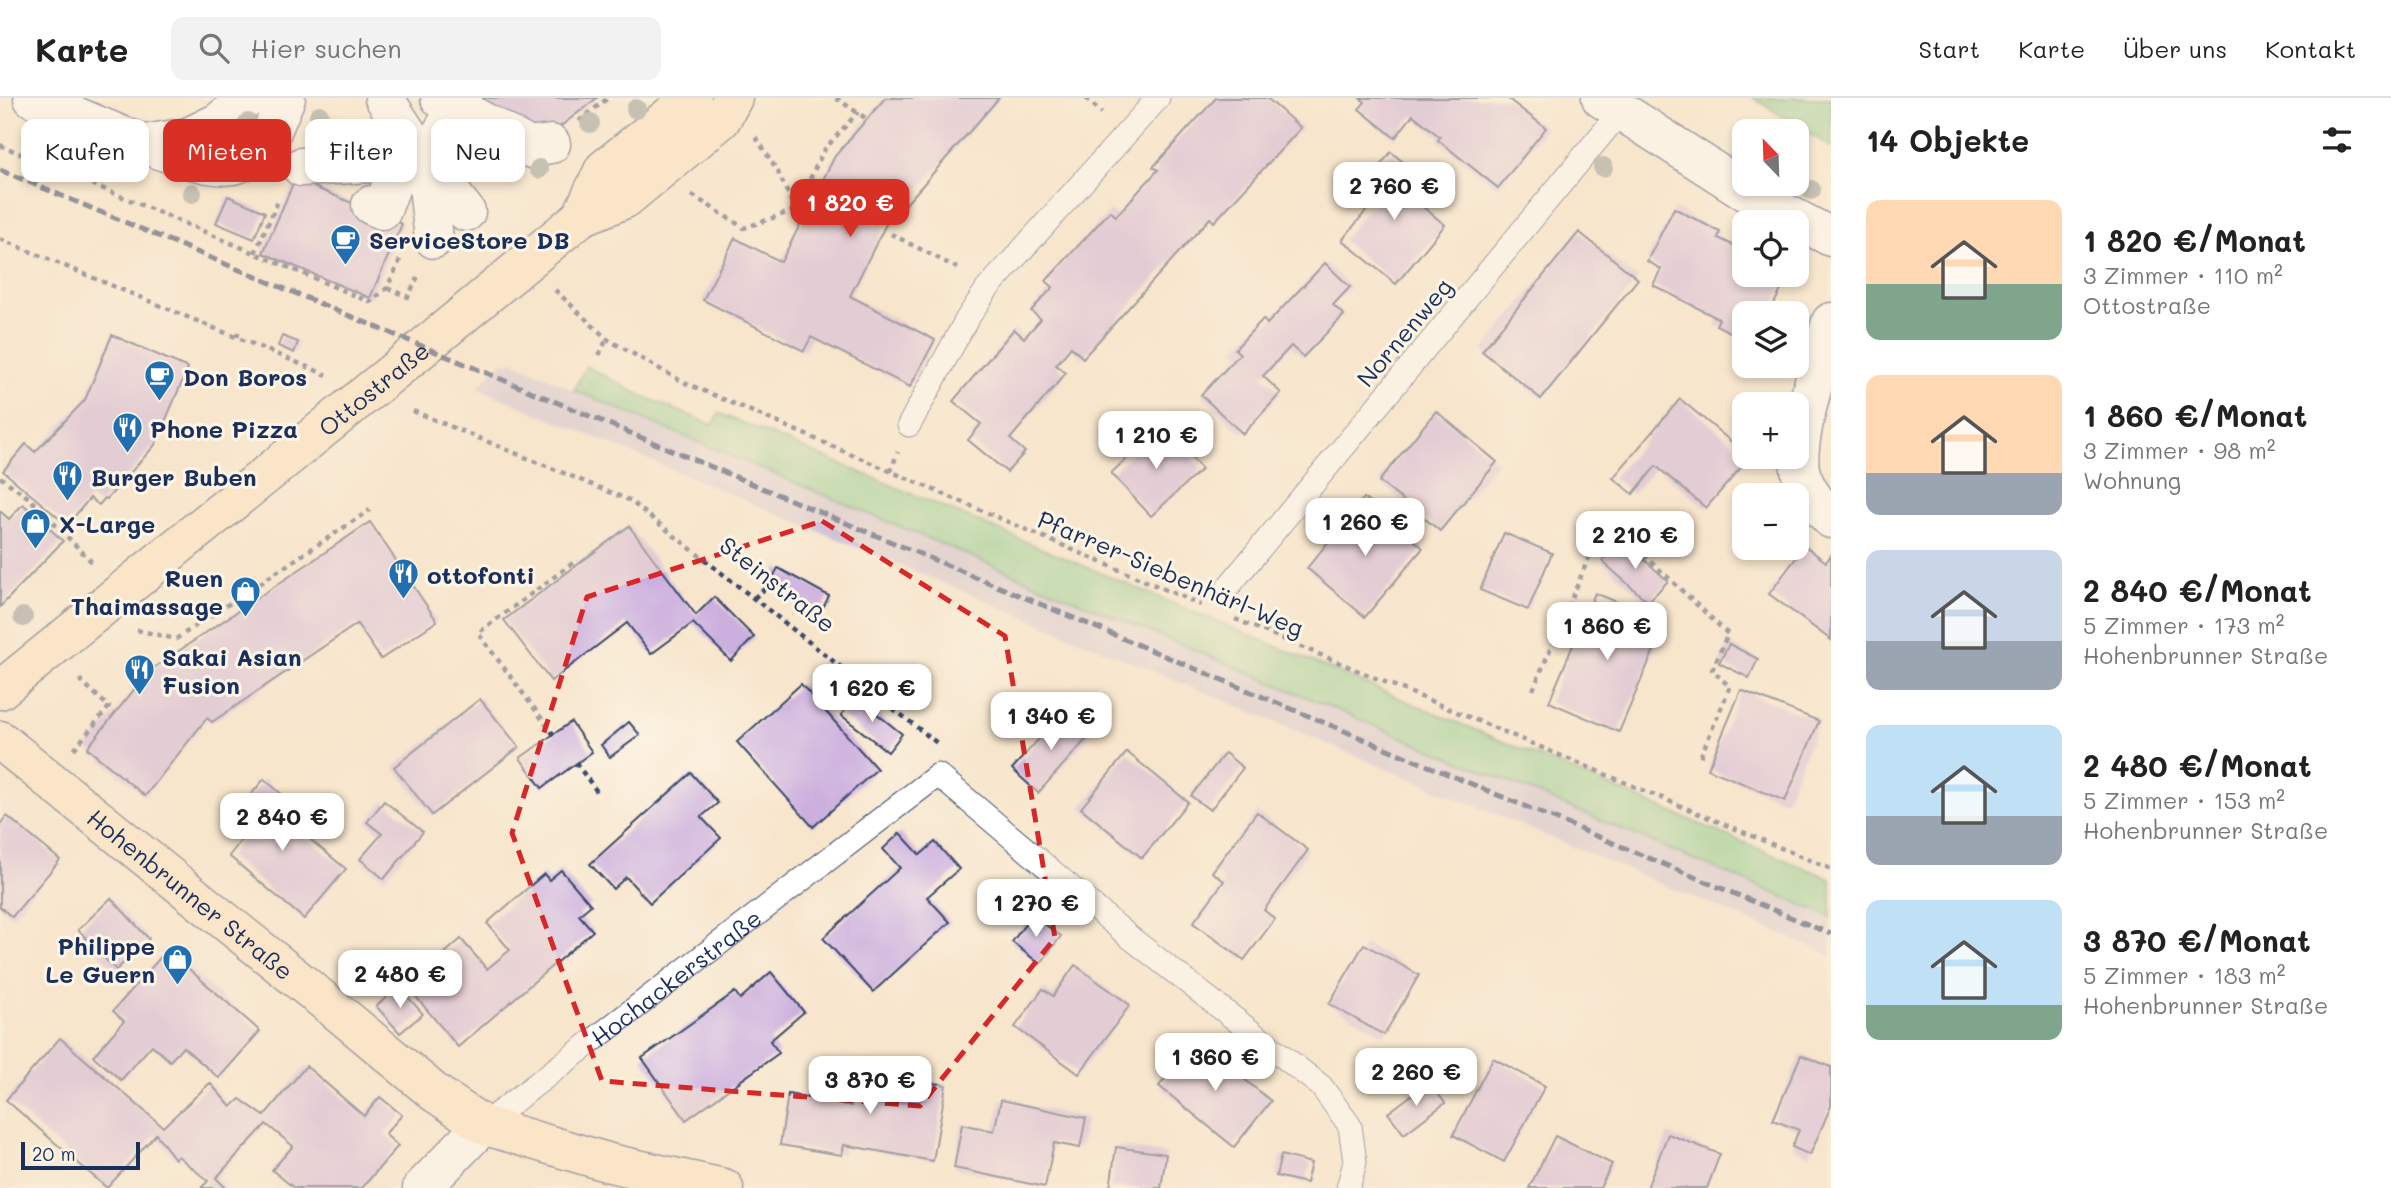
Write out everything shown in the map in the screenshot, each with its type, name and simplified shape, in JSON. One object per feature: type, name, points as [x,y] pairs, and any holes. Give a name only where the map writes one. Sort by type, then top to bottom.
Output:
[{"type":"street","points":[[33,98],[84,119]]},
{"type":"street","points":[[149,143],[188,136],[219,122],[248,98]]},
{"type":"street","points":[[149,145],[196,162],[232,166],[263,152],[286,98]]},
{"type":"street","points":[[374,98],[418,187]]},
{"type":"street","points":[[384,98],[418,187],[434,239]]},
{"type":"street","name":"Ottostraße","points":[[581,217],[604,169],[692,98]]},
{"type":"street","name":"Ottostraße","points":[[0,690],[581,217],[625,199],[721,120],[733,98]]},
{"type":"street","points":[[454,101],[524,154],[418,187],[454,101]]},
{"type":"street","points":[[1611,105],[1753,195],[1831,237]]},
{"type":"street","points":[[1831,322],[1799,450],[1801,474],[1814,501],[1831,519]]},
{"type":"street","name":"Hohenbrunner Straße","points":[[0,740],[435,1093],[483,1125],[611,1163],[724,1188]]},
{"type":"street","name":"Hochackerstraße","points":[[422,1188],[483,1125]]},
{"type":"lane","points":[[909,425],[967,319],[987,289],[1158,98]]},
{"type":"lane","name":"Nornenweg","points":[[1228,587],[1611,105]]},
{"type":"lane","points":[[938,775],[1132,939],[1321,1086],[1350,1126],[1355,1163],[1348,1188]]},
{"type":"lane","name":"Hochackerstraße","points":[[483,1125],[938,775]]},
{"type":"path","points":[[835,98],[867,119]]},
{"type":"path","points":[[684,189],[744,228],[795,210],[824,150],[858,112]]},
{"type":"path","points":[[752,133],[765,148],[779,172],[795,210]]},
{"type":"path","points":[[0,145],[370,302],[387,288],[408,298]]},
{"type":"path","points":[[255,253],[278,201]]},
{"type":"path","points":[[891,234],[958,268],[987,289]]},
{"type":"path","points":[[0,239],[328,376]]},
{"type":"path","name":"Pfarrer-Siebenhärl-Weg","points":[[525,263],[607,339],[681,382],[1210,609]]},
{"type":"path","points":[[237,337],[239,330]]},
{"type":"path","points":[[599,355],[607,339]]},
{"type":"path","name":"Steinstraße","points":[[413,411],[490,439],[629,500],[940,746],[943,763],[938,775]]},
{"type":"path","points":[[0,477],[29,498],[97,568]]},
{"type":"path","points":[[103,606],[123,627],[176,639],[370,510]]},
{"type":"path","points":[[1533,690],[1597,538],[1623,535],[1728,634],[1712,670],[1730,687],[1699,760]]},
{"type":"path","points":[[554,735],[478,633],[577,560]]},
{"type":"path","points":[[754,598],[768,586]]},
{"type":"path","name":"Pfarrer-Siebenhärl-Weg","points":[[1223,614],[1831,869]]},
{"type":"path","points":[[50,780],[108,707],[73,674]]},
{"type":"path","points":[[576,764],[598,793]]},
{"type":"highlighted area","points":[[822,521],[1005,636],[1055,938],[920,1106],[602,1081],[512,833],[587,597]]},
{"type":"shaded area","points":[[512,360],[574,390],[1831,917],[1831,955],[477,388],[502,362],[511,363]]},
{"type":"green space","points":[[1753,98],[1831,98],[1831,147],[1810,134],[1810,119],[1786,119]]},
{"type":"green space","points":[[586,366],[642,396],[713,425],[719,413],[1831,879],[1831,917],[574,390]]},
{"type":"building","points":[[464,98],[597,98],[544,139],[525,129],[525,119],[505,119]]},
{"type":"building","points":[[885,98],[999,98],[899,212],[894,208],[850,296],[935,340],[910,387],[811,337],[804,351],[703,300],[735,238],[781,262],[835,156]]},
{"type":"building","points":[[1216,98],[1267,98],[1301,128],[1214,222],[1210,218],[1083,358],[1071,347],[1056,365],[1066,373],[1010,439],[1025,452],[1007,472],[968,440],[981,424],[953,401],[1014,329],[1024,338],[1041,319],[1031,311],[1053,287],[1046,281],[1110,211],[1116,216],[1158,170],[1153,167]]},
{"type":"building","points":[[1360,98],[1507,98],[1546,128],[1498,188],[1438,140],[1440,137],[1413,115],[1395,138],[1359,109],[1365,102]]},
{"type":"building","points":[[1391,152],[1425,180],[1411,197],[1445,225],[1396,284],[1342,240],[1385,188],[1371,177]]},
{"type":"building","points":[[295,179],[402,224],[370,298],[263,253]]},
{"type":"building","points":[[228,196],[265,212],[254,239],[216,223]]},
{"type":"building","points":[[1674,208],[1720,232],[1718,238],[1732,245],[1732,287],[1783,287],[1775,301],[1732,301],[1732,333],[1716,325],[1719,319],[1653,285],[1661,269],[1647,261]]},
{"type":"building","points":[[1579,232],[1638,279],[1541,399],[1482,351]]},
{"type":"building","points":[[1325,263],[1350,287],[1333,305],[1344,315],[1303,357],[1291,346],[1263,376],[1281,393],[1243,434],[1201,395],[1240,354],[1235,349],[1263,319],[1267,324]]},
{"type":"building","points":[[112,335],[188,368],[155,445],[107,499],[99,505],[90,498],[67,525],[3,471],[26,444],[35,452],[85,400]]},
{"type":"building","points":[[282,336],[298,342],[294,353],[278,346]]},
{"type":"building","points":[[1680,399],[1732,442],[1732,469],[1740,469],[1706,508],[1656,466],[1633,494],[1613,478]]},
{"type":"building","points":[[1436,411],[1497,462],[1440,531],[1379,481]]},
{"type":"building","points":[[1162,426],[1202,469],[1151,516],[1111,473]]},
{"type":"building","points":[[1364,498],[1423,548],[1365,617],[1307,568]]},
{"type":"building","points":[[23,504],[63,541],[0,607],[0,511],[9,519]]},
{"type":"building","points":[[370,522],[437,621],[381,659],[357,624],[212,722],[207,718],[145,796],[87,748],[149,671]]},
{"type":"building","points":[[629,526],[696,615],[714,597],[754,637],[731,661],[693,623],[651,654],[627,623],[551,681],[504,620]]},
{"type":"building","points":[[1504,533],[1552,553],[1528,610],[1480,590]]},
{"type":"building","points":[[1621,539],[1668,581],[1648,602],[1602,561]]},
{"type":"building","points":[[1809,549],[1826,562],[1831,555],[1831,640],[1769,594],[1794,560],[1809,560]]},
{"type":"building","points":[[778,568],[829,596],[820,614],[768,586]]},
{"type":"building","points":[[1595,593],[1666,622],[1619,732],[1549,702]]},
{"type":"building","points":[[1729,644],[1758,659],[1749,678],[1719,663]]},
{"type":"building","points":[[801,684],[877,769],[813,827],[737,742]]},
{"type":"building","points":[[1741,690],[1819,721],[1785,801],[1708,769]]},
{"type":"building","points":[[856,697],[902,734],[888,752],[841,715]]},
{"type":"building","points":[[480,699],[519,747],[432,815],[394,767]]},
{"type":"building","points":[[1064,711],[1091,734],[1038,793],[1012,769]]},
{"type":"building","points":[[571,722],[592,752],[542,788],[520,758]]},
{"type":"building","points":[[629,722],[640,735],[610,757],[601,745]]},
{"type":"building","points":[[1127,752],[1188,802],[1142,858],[1081,808]]},
{"type":"building","points":[[1225,753],[1243,768],[1210,810],[1191,796]]},
{"type":"building","points":[[691,773],[718,803],[701,817],[721,838],[650,903],[626,877],[613,889],[590,864]]},
{"type":"building","points":[[264,779],[284,796],[273,809],[346,869],[304,919],[229,856],[243,838],[227,824]]},
{"type":"building","points":[[384,801],[423,832],[384,879],[360,859],[382,834],[367,822]]},
{"type":"building","points":[[1257,812],[1308,850],[1264,910],[1275,919],[1244,960],[1193,923],[1224,881],[1212,872]]},
{"type":"building","points":[[7,816],[60,860],[12,917],[0,907],[0,824]]},
{"type":"building","points":[[900,833],[920,855],[935,842],[959,869],[927,897],[950,922],[873,992],[823,938],[900,868],[883,849]]},
{"type":"building","points":[[561,870],[591,905],[579,915],[593,931],[458,1047],[407,986],[461,939],[487,969],[510,950],[487,923],[544,874],[549,880]]},
{"type":"building","points":[[111,898],[149,939],[116,970],[78,930]]},
{"type":"building","points":[[1032,915],[1061,936],[1040,964],[1012,942]]},
{"type":"building","points":[[1364,944],[1419,975],[1384,1035],[1329,1004]]},
{"type":"building","points":[[167,950],[260,1031],[219,1078],[183,1047],[170,1061],[152,1045],[121,1080],[93,1056],[124,1021],[113,1011]]},
{"type":"building","points":[[1075,965],[1130,1005],[1079,1074],[1015,1027],[1043,989],[1053,996]]},
{"type":"building","points":[[771,972],[804,1012],[770,1041],[779,1053],[686,1120],[642,1058],[735,992],[740,999]]},
{"type":"building","points":[[399,987],[423,1014],[400,1033],[376,1006]]},
{"type":"building","points":[[60,1038],[163,1127],[210,1083],[231,1107],[240,1099],[264,1116],[306,1066],[364,1116],[380,1097],[402,1115],[385,1134],[398,1146],[362,1188],[294,1188],[272,1170],[293,1146],[266,1124],[216,1178],[226,1188],[201,1188],[208,1181],[178,1156],[175,1159],[156,1134],[107,1188],[6,1100]]},
{"type":"building","points":[[1196,1040],[1271,1101],[1234,1147],[1159,1086]]},
{"type":"building","points":[[1801,1055],[1831,1067],[1831,1106],[1810,1155],[1792,1147],[1799,1130],[1773,1120]]},
{"type":"building","points":[[1493,1058],[1545,1086],[1504,1162],[1453,1135]]},
{"type":"building","points":[[859,1061],[905,1069],[903,1078],[946,1085],[933,1161],[844,1145],[842,1155],[780,1145],[788,1094],[851,1106]]},
{"type":"building","points":[[1429,1082],[1445,1103],[1404,1134],[1388,1113]]},
{"type":"building","points":[[1001,1100],[1086,1118],[1080,1148],[1054,1143],[1045,1187],[954,1168],[962,1124],[994,1131]]},
{"type":"building","points":[[1668,1134],[1720,1154],[1707,1188],[1647,1188]]},
{"type":"building","points":[[1555,1136],[1612,1164],[1600,1188],[1529,1188]]},
{"type":"building","points":[[1116,1147],[1166,1154],[1161,1188],[1110,1188]]},
{"type":"building","points":[[1281,1155],[1311,1163],[1306,1183],[1276,1176]]},
{"type":"railway","points":[[0,170],[1831,934]]},
{"type":"place","name":"ServiceStore DB","points":[[346,266]]},
{"type":"place","name":"Don Boros","points":[[160,403]]},
{"type":"place","name":"Phone Pizza","points":[[127,455]]},
{"type":"place","name":"Burger Buben","points":[[68,503]]},
{"type":"place","name":"X-Large","points":[[36,550]]},
{"type":"place","name":"ottofonti","points":[[404,601]]},
{"type":"place","name":"Ruen Thaimassage","points":[[246,618]]},
{"type":"place","name":"Sakai Asian Fusion","points":[[139,697]]},
{"type":"place","name":"Philippe Le Guern","points":[[178,986]]}]
